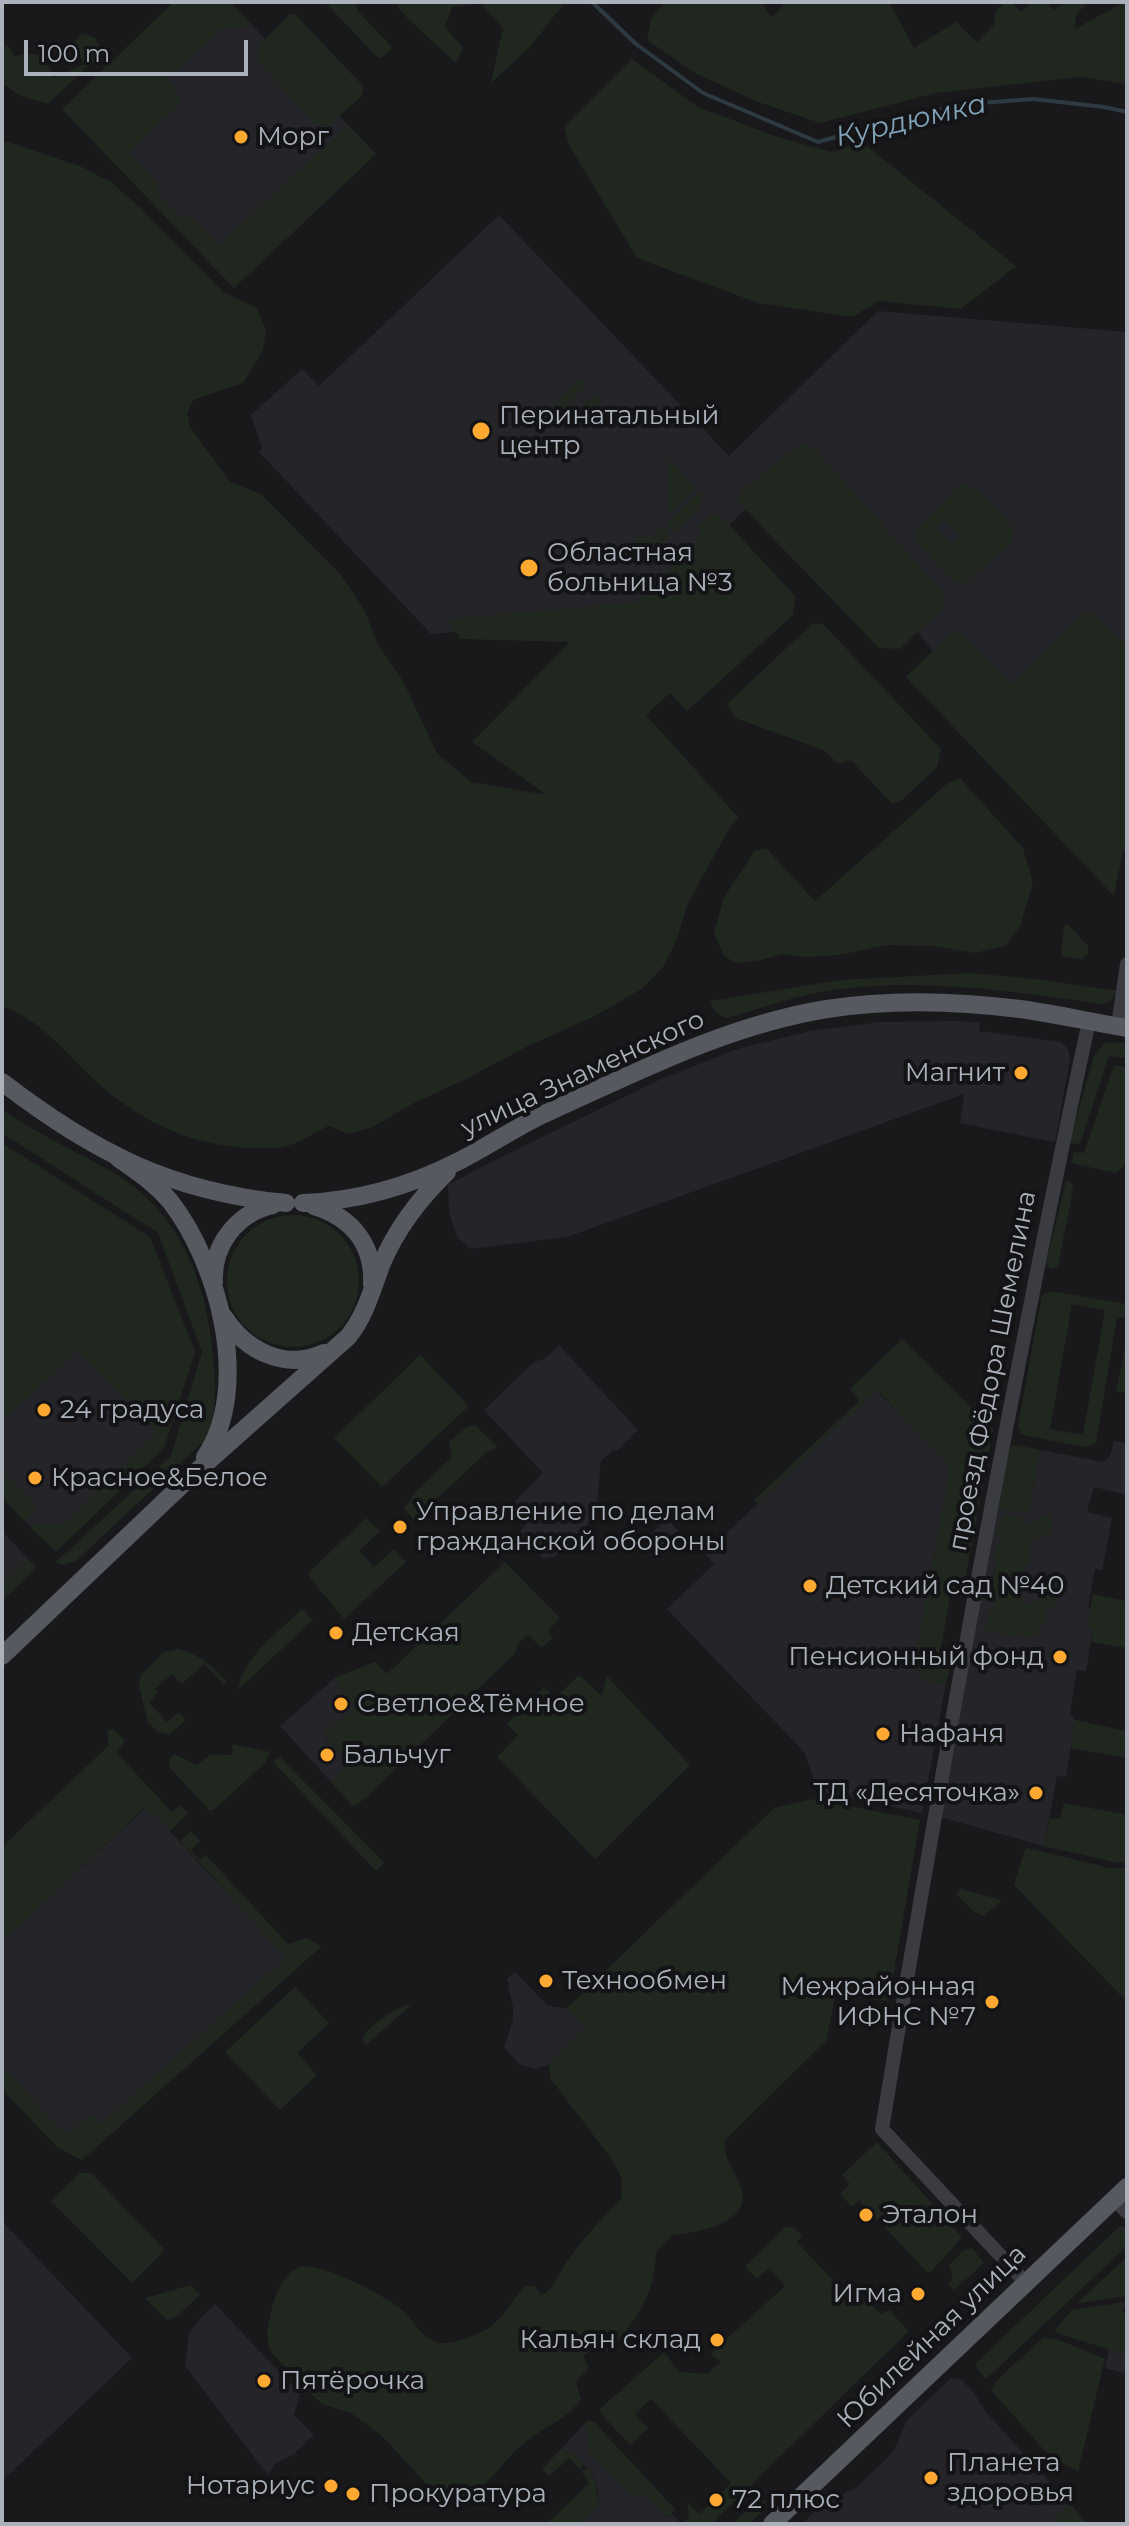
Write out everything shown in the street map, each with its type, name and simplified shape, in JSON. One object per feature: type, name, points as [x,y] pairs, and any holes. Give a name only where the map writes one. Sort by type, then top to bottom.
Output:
[{"type":"main road","name":"улица Знаменского","points":[[295,1203],[340,1201],[395,1188],[458,1161],[524,1124],[688,1049],[750,1028],[826,1009],[924,1003],[1018,1009],[1122,1027]]},
{"type":"main road","points":[[2,1082],[57,1122],[118,1158],[152,1183],[181,1216],[191,1234],[215,1291],[227,1370],[223,1416],[211,1448],[187,1480]]},
{"type":"main road","points":[[118,1158],[200,1190],[255,1200],[295,1203],[340,1216],[364,1241],[372,1269],[370,1298]]},
{"type":"main road","points":[[2,1656],[187,1480],[341,1344],[356,1326],[390,1246],[409,1215],[458,1161]]},
{"type":"main road","points":[[215,1291],[214,1268],[219,1250],[236,1224],[264,1207],[295,1203]]},
{"type":"main road","points":[[220,1311],[243,1340],[275,1358],[305,1360],[341,1344]]},
{"type":"main road","name":"Юбилейная улица","points":[[772,2524],[1026,2283],[1123,2199]]},
{"type":"street","points":[[1122,1027],[1127,964]]},
{"type":"street","name":"проезд Фёдора Шемелина","points":[[1026,2283],[882,2129],[986,1525],[1089,1021]]},
{"type":"shaded area","points":[[174,2],[230,2],[376,154],[234,288],[62,109]]},
{"type":"shaded area","points":[[174,2],[230,2],[253,26],[223,28],[167,79],[182,98],[179,104],[128,153],[159,185],[158,193],[179,215],[190,216],[219,245],[348,125],[376,154],[234,288],[62,109]]},
{"type":"shaded area","points":[[325,2],[355,2],[358,11],[391,46],[391,50],[381,58],[377,57]]},
{"type":"shaded area","points":[[394,2],[565,2],[531,46],[491,83],[503,28],[480,3],[452,7],[445,27],[463,48],[456,63]]},
{"type":"shaded area","points":[[665,2],[760,2],[772,17],[787,2],[889,2],[914,48],[956,22],[977,42],[994,25],[995,12],[1006,2],[1011,2],[1021,12],[1032,2],[1046,2],[1055,10],[1066,2],[1087,2],[1076,16],[1075,29],[1121,4],[1127,5],[1127,84],[1080,77],[936,93],[820,123],[758,102],[695,73],[647,40],[652,17]]},
{"type":"shaded area","points":[[290,14],[295,14],[364,87],[361,97],[328,126],[312,121],[256,59],[260,44]]},
{"type":"shaded area","points":[[82,33],[95,38],[101,51],[98,65],[92,62],[48,104],[20,96],[2,83],[2,42],[15,56],[28,53],[41,56],[53,78],[84,64],[72,44]]},
{"type":"shaded area","points":[[632,59],[698,107],[775,136],[831,152],[863,143],[1016,266],[961,309],[878,301],[853,317],[758,303],[637,258],[569,145],[564,127]]},
{"type":"shaded area","points":[[2,140],[82,167],[111,182],[141,208],[223,292],[257,308],[266,330],[263,350],[243,383],[193,400],[187,413],[190,427],[230,482],[261,494],[340,574],[364,609],[377,643],[403,681],[437,753],[471,782],[547,795],[472,742],[570,642],[460,639],[448,619],[637,602],[700,537],[698,526],[711,515],[720,515],[795,596],[793,615],[687,711],[670,693],[646,715],[739,818],[730,827],[687,905],[677,939],[663,967],[643,988],[595,1016],[410,1105],[373,1127],[348,1134],[329,1126],[295,1143],[272,1148],[207,1142],[164,1127],[106,1090],[38,1026],[2,1006]]},
{"type":"shaded area","name":"Областная больница №3","points":[[499,215],[729,456],[878,311],[1127,332],[1127,851],[1118,847],[931,649],[913,626],[753,509],[743,511],[642,618],[431,634],[259,452],[262,447],[251,415],[302,369],[319,386]]},
{"type":"shaded area","points":[[581,378],[588,385],[552,420],[550,408]]},
{"type":"shaded area","points":[[596,393],[603,401],[573,429],[559,427]]},
{"type":"shaded area","points":[[800,444],[815,449],[943,593],[942,609],[900,649],[879,648],[736,500],[744,489]]},
{"type":"shaded area","points":[[667,457],[696,488],[668,515]]},
{"type":"shaded area","points":[[961,484],[983,494],[1014,529],[1011,543],[962,586],[944,573],[914,538],[914,533]],"holes":[[[944,519],[960,535],[951,544],[935,527]]]},
{"type":"shaded area","points":[[699,491],[702,498],[698,509],[674,532],[666,524]]},
{"type":"shaded area","points":[[662,527],[670,536],[647,561],[623,560],[620,556],[643,534],[649,539]]},
{"type":"shaded area","points":[[1088,612],[1098,617],[1127,646],[1127,851],[1123,851],[1114,896],[906,677],[952,632],[961,634],[1011,684],[1082,614]]},
{"type":"shaded area","points":[[813,623],[823,624],[941,749],[937,767],[901,801],[892,804],[851,760],[839,764],[823,750],[735,718],[727,704]]},
{"type":"shaded area","points":[[960,778],[1023,848],[1033,883],[1020,926],[1005,946],[974,953],[933,946],[887,945],[840,955],[804,957],[782,954],[736,963],[724,956],[714,933],[724,897],[755,851],[766,848],[815,901],[948,783]]},
{"type":"shaded area","points":[[1066,925],[1088,946],[1088,954],[1082,959],[1061,956]]},
{"type":"shaded area","points":[[970,973],[1117,991],[1111,1000],[1102,1004],[962,987],[856,987],[809,994],[727,1018],[716,1012],[710,1001],[841,980]]},
{"type":"shaded area","points":[[880,1022],[980,1023],[979,1031],[1061,1042],[1068,1049],[1070,1059],[1055,1142],[960,1123],[964,1094],[567,1237],[470,1249],[457,1237],[449,1212],[448,1185],[659,1080],[737,1049],[810,1031]]},
{"type":"shaded area","points":[[1106,1042],[1127,1043],[1127,1058],[1109,1056],[1080,1144],[1069,1143],[1094,1056]]},
{"type":"shaded area","points":[[1114,1065],[1127,1068],[1127,1162],[1116,1173],[1071,1163],[1074,1152],[1084,1153]]},
{"type":"shaded area","points":[[2,1109],[114,1173],[136,1188],[154,1206],[184,1247],[194,1271],[212,1347],[214,1408],[203,1442],[76,1561],[63,1565],[56,1562],[171,1456],[202,1352],[158,1233],[2,1133]]},
{"type":"shaded area","points":[[2,1143],[150,1237],[195,1352],[164,1448],[56,1552],[31,1528],[36,1523],[63,1524],[157,1431],[78,1351],[2,1421],[2,1283],[5,1280],[2,1277]]},
{"type":"shaded area","points":[[1066,1181],[1072,1183],[1073,1190],[1058,1265],[1050,1269],[1046,1264]]},
{"type":"shaded area","points":[[293,1215],[318,1220],[339,1235],[354,1256],[359,1281],[354,1306],[339,1327],[318,1342],[293,1347],[268,1342],[247,1327],[232,1306],[227,1281],[232,1256],[247,1235],[268,1220]]},
{"type":"shaded area","points":[[1050,1291],[1127,1304],[1127,1318],[1117,1317],[1096,1443],[1086,1447],[1026,1436],[1021,1434],[1018,1426],[1041,1297]],"holes":[[[1072,1304],[1105,1310],[1083,1435],[1050,1429]]]},
{"type":"shaded area","points":[[902,1339],[993,1429],[962,1597],[950,1596],[939,1660],[951,1663],[946,1683],[923,1682],[912,1651],[918,1644],[950,1467],[877,1390],[757,1504],[754,1500],[859,1401],[850,1389]]},
{"type":"shaded area","points":[[559,1345],[638,1430],[617,1451],[614,1449],[601,1461],[596,1517],[554,1557],[543,1558],[519,1533],[528,1522],[512,1504],[543,1473],[484,1410],[534,1362],[546,1358]]},
{"type":"shaded area","points":[[1127,1346],[1127,1393],[1116,1391]]},
{"type":"shaded area","points":[[78,1350],[157,1432],[56,1552],[2,1497],[2,1421]]},
{"type":"shaded area","points":[[420,1355],[469,1406],[382,1487],[334,1438]]},
{"type":"shaded area","name":"Детский сад №40","points":[[876,1390],[950,1467],[918,1645],[912,1651],[923,1682],[946,1683],[922,1813],[817,1791],[805,1753],[667,1609],[714,1564],[705,1554]]},
{"type":"shaded area","points":[[475,1425],[498,1447],[487,1452],[414,1520],[404,1509],[415,1492],[452,1457],[449,1442],[468,1426]]},
{"type":"shaded area","points":[[1114,1441],[1127,1444],[1127,1495],[1094,1487],[1087,1512],[1112,1518],[1102,1570],[1095,1569],[1088,1608],[1091,1609],[1087,1627],[1093,1628],[1086,1671],[1077,1670],[1070,1713],[1075,1720],[1066,1777],[1057,1776],[1044,1846],[940,1817],[995,1508],[1024,1513],[1029,1511],[1040,1450],[1103,1462],[1110,1456]]},
{"type":"shaded area","points":[[1017,1445],[1040,1450],[1029,1511],[1024,1513],[995,1508],[1007,1448]]},
{"type":"shaded area","points":[[2,1471],[34,1503],[34,1512],[24,1521],[2,1497]]},
{"type":"shaded area","points":[[1008,1514],[1021,1518],[1029,1525],[1041,1516],[1050,1515],[1053,1521],[1050,1535],[1037,1537],[1030,1542],[1030,1560],[1023,1568],[1026,1579],[1017,1591],[1023,1602],[1031,1604],[1055,1591],[1058,1591],[1060,1601],[1044,1611],[1046,1624],[1040,1627],[1036,1635],[1025,1638],[1019,1632],[1010,1636],[983,1630],[989,1611],[995,1604],[988,1594],[996,1566],[994,1554],[1000,1542],[998,1526]]},
{"type":"shaded area","points":[[366,1518],[380,1531],[359,1551],[374,1567],[394,1549],[406,1562],[344,1619],[307,1574]]},
{"type":"shaded area","points":[[667,1519],[683,1536],[661,1556],[645,1539]]},
{"type":"shaded area","points":[[2,1531],[28,1559],[2,1584]]},
{"type":"shaded area","points":[[28,1559],[37,1568],[2,1601],[2,1584]]},
{"type":"shaded area","points":[[505,1562],[560,1618],[548,1631],[553,1638],[542,1648],[528,1635],[519,1643],[515,1653],[366,1798],[353,1807],[331,1782],[346,1767],[341,1761],[344,1758],[323,1734],[356,1707],[339,1688],[336,1677],[375,1662],[387,1674]]},
{"type":"shaded area","points":[[1093,1594],[1127,1601],[1127,1648],[1091,1642],[1093,1629],[1087,1627]]},
{"type":"shaded area","points":[[302,1609],[313,1620],[238,1690],[254,1655]]},
{"type":"shaded area","points":[[178,1649],[205,1661],[226,1681],[224,1685],[204,1664],[182,1684],[172,1674],[155,1689],[158,1693],[149,1702],[167,1722],[179,1712],[186,1720],[169,1735],[158,1732],[148,1723],[139,1686],[140,1676],[164,1652]]},
{"type":"shaded area","points":[[579,1675],[602,1696],[607,1676],[690,1765],[595,1859],[497,1757],[518,1735],[507,1724],[544,1687],[555,1698]]},
{"type":"shaded area","points":[[336,1677],[339,1688],[357,1707],[332,1726],[325,1737],[344,1758],[346,1767],[331,1782],[280,1726]]},
{"type":"shaded area","points":[[1075,1720],[1127,1731],[1127,1758],[1071,1748]]},
{"type":"shaded area","points":[[114,1729],[125,1741],[116,1752],[172,1812],[181,1805],[188,1813],[170,1831],[144,1808],[2,1942],[2,1847],[109,1745],[107,1731]]},
{"type":"shaded area","points":[[232,1744],[270,1752],[266,1762],[210,1811],[170,1768],[169,1760],[174,1754],[197,1765],[211,1754],[233,1755]]},
{"type":"shaded area","points":[[279,1756],[384,1863],[376,1871],[273,1762]]},
{"type":"shaded area","points":[[813,1799],[920,1820],[889,2001],[837,1996],[836,1992],[826,2041],[725,2140],[728,2159],[741,2187],[743,2199],[739,2209],[721,2224],[673,2235],[656,2253],[652,2282],[634,2320],[606,2352],[597,2344],[583,2357],[589,2368],[576,2381],[581,2400],[574,2408],[521,2446],[473,2492],[452,2500],[435,2493],[383,2437],[351,2413],[324,2405],[316,2399],[272,2353],[267,2338],[268,2328],[272,2306],[281,2286],[289,2274],[300,2267],[337,2274],[393,2303],[430,2339],[446,2343],[467,2338],[495,2323],[525,2286],[535,2286],[541,2295],[549,2290],[577,2248],[621,2199],[622,2179],[613,2161],[550,2078],[549,2064],[585,2027],[567,2008],[774,1808]]},
{"type":"shaded area","points":[[1064,1803],[1127,1815],[1127,1862],[1114,1862],[1044,1846],[1050,1818],[1060,1819]]},
{"type":"shaded area","points":[[145,1808],[155,1815],[286,1958],[101,2124],[67,2136],[2,2066],[2,1942]]},
{"type":"shaded area","points":[[191,1831],[200,1841],[191,1850],[200,1860],[206,1855],[288,1944],[306,1938],[322,1946],[82,2160],[58,2148],[2,2089],[2,2066],[66,2135],[91,2114],[101,2124],[286,1958],[180,1841]]},
{"type":"shaded area","points":[[1025,1849],[1109,1868],[1127,1868],[1127,2002],[1014,1885]]},
{"type":"shaded area","points":[[960,1889],[1002,1900],[984,1916],[974,1912],[956,1894]]},
{"type":"shaded area","points":[[515,1972],[548,2006],[567,2008],[586,2027],[549,2064],[535,2069],[519,2064],[504,2047],[513,2020],[507,1979]]},
{"type":"shaded area","points":[[295,1987],[329,2023],[297,2053],[317,2075],[280,2110],[225,2052]]},
{"type":"shaded area","points":[[412,2004],[366,2045],[362,2039],[377,2022]]},
{"type":"shaded area","points":[[877,2142],[962,2237],[931,2272],[927,2272],[859,2200],[852,2207],[840,2194],[850,2184],[842,2175]]},
{"type":"shaded area","points":[[80,2173],[91,2173],[165,2250],[132,2283],[51,2201]]},
{"type":"shaded area","points":[[2,2221],[132,2358],[2,2481]]},
{"type":"shaded area","points":[[1120,2226],[1127,2228],[1127,2246],[986,2379],[976,2363]]},
{"type":"shaded area","points":[[785,2227],[795,2228],[802,2236],[797,2242],[858,2307],[867,2299],[881,2314],[889,2310],[909,2331],[711,2524],[683,2524],[689,2517],[687,2502],[699,2514],[711,2503],[714,2505],[731,2483],[651,2399],[635,2414],[648,2428],[630,2445],[601,2414],[600,2409],[664,2352],[679,2372],[707,2374],[721,2362],[710,2354],[785,2286],[769,2268],[757,2279],[745,2266]]},
{"type":"shaded area","points":[[972,2248],[984,2263],[954,2290],[948,2284],[953,2278],[949,2265],[964,2250]]},
{"type":"shaded area","points":[[1127,2257],[1127,2296],[1077,2303]]},
{"type":"shaded area","points":[[191,2285],[200,2295],[177,2316],[167,2320],[145,2298]]},
{"type":"shaded area","points":[[1126,2302],[1122,2312],[1127,2314],[1127,2355],[1059,2334],[1055,2330],[1072,2310]]},
{"type":"shaded area","points":[[215,2304],[300,2394],[294,2415],[314,2435],[294,2454],[275,2464],[268,2475],[185,2366],[189,2334]]},
{"type":"shaded area","points":[[1044,2337],[1105,2359],[1078,2471],[1051,2458],[991,2390],[997,2380]]},
{"type":"shaded area","points":[[1109,2349],[1127,2355],[1127,2374],[1105,2368]]},
{"type":"shaded area","points":[[951,2378],[962,2380],[986,2412],[1088,2524],[802,2524],[818,2508],[858,2486],[894,2451],[907,2420]]},
{"type":"shaded area","points":[[588,2420],[594,2422],[675,2509],[668,2518],[645,2495],[641,2498],[631,2495],[589,2452]]},
{"type":"shaded area","points":[[586,2422],[590,2452],[645,2495],[667,2518],[673,2514],[681,2524],[579,2524],[599,2505],[598,2490],[594,2475],[572,2453],[561,2449]]},
{"type":"shaded area","points":[[561,2449],[572,2453],[584,2465],[579,2469],[570,2459],[549,2476],[542,2469]]},
{"type":"shaded area","points":[[587,2468],[595,2478],[599,2505],[579,2524],[547,2524],[589,2483],[582,2472]]},
{"type":"shaded area","points":[[761,2497],[766,2508],[749,2524],[732,2524]]},
{"type":"shaded area","points":[[1068,2504],[1088,2524],[1056,2524],[1057,2514]]},
{"type":"waterway","name":"Курдюмка","points":[[592,2],[636,44],[703,93],[818,142],[906,117],[967,104],[1033,99],[1127,112]]},
{"type":"place","name":"Морг","points":[[241,137]]},
{"type":"place","name":"Перинатальный центр","points":[[481,431]]},
{"type":"place","name":"Областная больница №3","points":[[529,568]]},
{"type":"place","name":"Магнит","points":[[1021,1073]]},
{"type":"place","name":"24 градуса","points":[[44,1410]]},
{"type":"place","name":"Красное&Белое","points":[[35,1478]]},
{"type":"place","name":"Управление по делам гражданской обороны","points":[[400,1527]]},
{"type":"place","name":"Детский сад №40","points":[[810,1586]]},
{"type":"place","name":"Детская","points":[[336,1633]]},
{"type":"place","name":"Пенсионный фонд","points":[[1060,1657]]},
{"type":"place","name":"Светлое&Тёмное","points":[[341,1704]]},
{"type":"place","name":"Нафаня","points":[[883,1734]]},
{"type":"place","name":"Бальчуг","points":[[327,1755]]},
{"type":"place","name":"ТД «Десяточка»","points":[[1036,1793]]},
{"type":"place","name":"Технообмен","points":[[546,1981]]},
{"type":"place","name":"Межрайонная ИФНС №7","points":[[992,2002]]},
{"type":"place","name":"Эталон","points":[[866,2215]]},
{"type":"place","name":"Игма","points":[[918,2294]]},
{"type":"place","name":"Кальян склад","points":[[717,2340]]},
{"type":"place","name":"Пятёрочка","points":[[264,2381]]},
{"type":"place","name":"Планета здоровья","points":[[931,2478]]},
{"type":"place","name":"Нотариус","points":[[331,2486]]},
{"type":"place","name":"Прокуратура","points":[[353,2494]]},
{"type":"place","name":"72 плюс","points":[[716,2500]]}]
